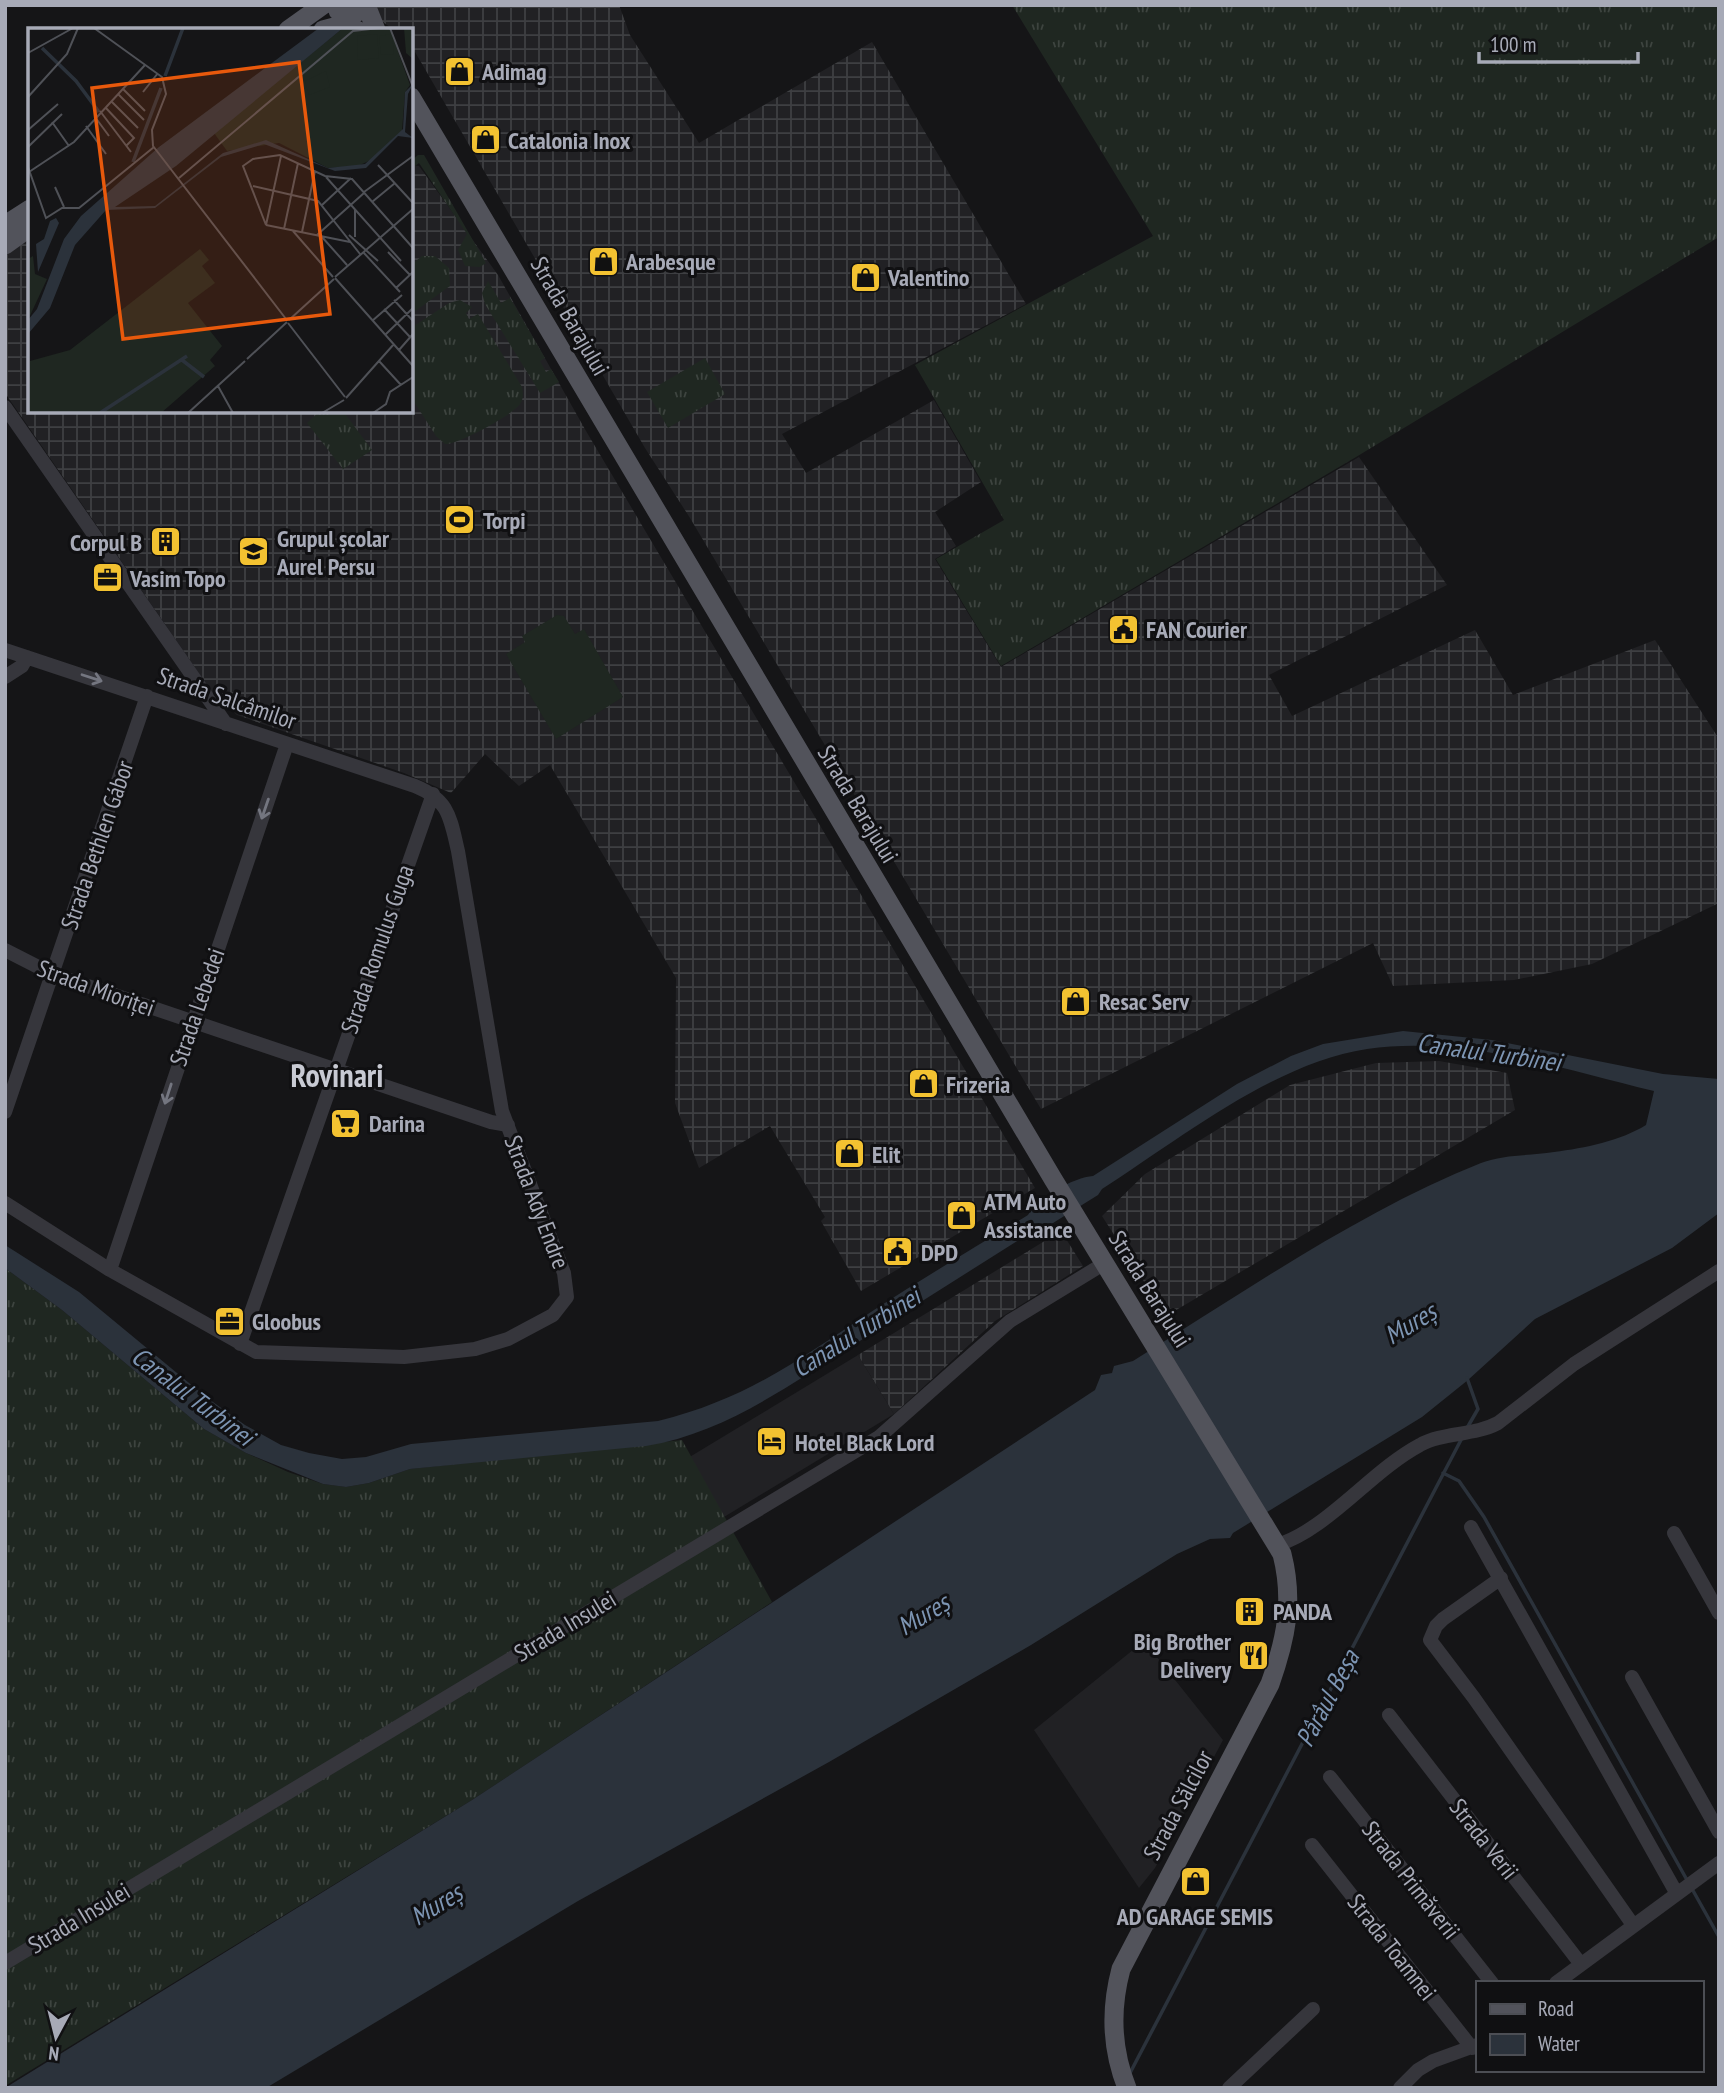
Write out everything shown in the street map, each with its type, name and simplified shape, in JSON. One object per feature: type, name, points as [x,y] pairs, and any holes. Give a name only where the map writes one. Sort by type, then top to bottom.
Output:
[{"type":"main road","points":[[291,28],[323,5]]},
{"type":"main road","points":[[366,5],[375,28]]},
{"type":"main road","points":[[320,28],[351,17]]},
{"type":"main road","points":[[330,28],[351,17]]},
{"type":"main road","name":"Strada Barajului","points":[[413,100],[1055,1181],[1274,1538]]},
{"type":"main road","points":[[5,225],[28,210]]},
{"type":"main road","points":[[5,245],[28,228]]},
{"type":"main road","name":"Strada Sălcilor","points":[[1127,2088],[1115,2043],[1113,1997],[1121,1969],[1270,1684],[1282,1650],[1290,1597],[1288,1580],[1274,1538]]},
{"type":"street","points":[[5,407],[226,724]]},
{"type":"street","name":"Strada Salcâmilor","points":[[5,650],[432,794]]},
{"type":"street","points":[[5,677],[22,666],[27,657]]},
{"type":"street","name":"Strada Bethlen Gábor","points":[[5,1112],[147,696]]},
{"type":"street","name":"Strada Lebedei","points":[[110,1270],[287,744]]},
{"type":"street","name":"Strada Romulus Guga","points":[[240,1343],[432,794]]},
{"type":"street","name":"Strada Ady Endre","points":[[5,1203],[110,1270],[262,1353],[427,1355],[492,1345],[557,1312],[565,1303],[567,1282],[499,1098],[492,1039],[451,821],[440,800],[432,794]]},
{"type":"street","name":"Strada Mioriței","points":[[5,950],[52,974],[491,1122],[508,1125]]},
{"type":"street","name":"Strada Insulei","points":[[5,1963],[879,1437],[1010,1321],[1105,1263]]},
{"type":"street","points":[[1274,1538],[1306,1532],[1403,1455],[1423,1443],[1487,1429],[1574,1364],[1719,1271]]},
{"type":"street","points":[[1471,1527],[1685,1888]]},
{"type":"street","points":[[1674,1533],[1719,1613]]},
{"type":"street","points":[[1502,1578],[1443,1619],[1432,1632],[1431,1643],[1474,1698],[1633,1925]]},
{"type":"street","points":[[1632,1677],[1719,1832]]},
{"type":"street","name":"Strada Verii","points":[[1389,1715],[1580,1963]]},
{"type":"street","name":"Strada Primăverii","points":[[1330,1777],[1490,1981]]},
{"type":"street","name":"Strada Toamnei","points":[[1312,1845],[1475,2047]]},
{"type":"street","points":[[1558,1981],[1719,1863]]},
{"type":"street","points":[[1230,2088],[1313,2009]]},
{"type":"street","points":[[1401,2088],[1418,2070],[1475,2047]]},
{"type":"shaded area","points":[[375,5],[619,5],[630,35],[699,143],[872,42],[1026,304],[782,434],[806,473],[934,400],[981,482],[935,512],[956,546],[935,559],[1001,667],[1359,457],[1447,585],[1269,675],[1292,716],[1475,630],[1513,695],[1655,640],[1719,739],[1719,903],[1592,964],[1514,980],[1393,986],[1373,943],[1041,1109],[690,518],[645,448],[413,48],[413,28],[391,28],[376,17]]},
{"type":"shaded area","points":[[413,165],[419,166],[498,275],[586,431],[1035,1188],[861,1291],[821,1221],[825,1217],[770,1126],[699,1168],[675,1103],[676,978],[550,765],[519,786],[485,754],[451,793],[404,773],[237,715],[212,692],[5,393],[5,256],[28,239],[28,413],[413,413]]},
{"type":"shaded area","points":[[1439,1061],[1507,1073],[1515,1110],[1166,1316],[1102,1216],[1145,1174],[1290,1085],[1376,1063]]},
{"type":"shaded area","points":[[1061,1231],[1083,1266],[995,1321],[894,1414],[858,1355]]},
{"type":"shaded area","points":[[858,1355],[894,1414],[719,1520],[683,1461]]},
{"type":"shaded area","points":[[1144,1641],[1223,1740],[1155,1868],[1139,1888],[1034,1730]]},
{"type":"green space","points":[[1012,5],[1719,5],[1719,237],[1356,457],[1001,666],[936,559],[1004,520],[915,365],[1153,236]]},
{"type":"green space","points":[[418,155],[424,155],[486,263],[480,267],[465,266],[458,250],[467,234],[419,163],[413,168],[413,159]]},
{"type":"green space","points":[[422,256],[435,256],[449,268],[450,286],[413,313],[413,263]]},
{"type":"green space","points":[[488,281],[501,303],[510,298],[545,358],[540,361],[546,372],[551,369],[559,382],[540,393],[485,304],[482,293]]},
{"type":"green space","points":[[460,300],[472,307],[466,313],[469,319],[478,314],[522,387],[523,396],[516,409],[497,421],[461,440],[445,444],[436,436],[413,400],[413,327],[449,303]]},
{"type":"green space","points":[[705,358],[725,394],[668,428],[647,392]]},
{"type":"green space","points":[[318,413],[344,413],[372,450],[343,469],[307,423]]},
{"type":"green space","points":[[557,615],[564,616],[575,634],[584,629],[623,697],[556,739],[506,654],[525,642],[522,636]]},
{"type":"green space","points":[[5,1268],[62,1310],[204,1429],[246,1453],[323,1484],[346,1487],[369,1483],[410,1469],[682,1440],[772,1602],[472,1800],[5,2086]]},
{"type":"water","points":[[1403,1031],[1492,1040],[1663,1074],[1719,1079],[1719,1213],[1672,1248],[1535,1319],[1468,1380],[1422,1417],[1233,1533],[1230,1538],[1210,1539],[1177,1554],[1031,1645],[829,1762],[578,1901],[266,2088],[5,2088],[472,1800],[1095,1390],[1101,1375],[1112,1373],[1114,1366],[1133,1361],[1303,1254],[1436,1182],[1490,1160],[1590,1146],[1636,1131],[1646,1125],[1654,1091],[1548,1064],[1476,1050],[1403,1046],[1367,1049],[1332,1057],[1263,1086],[1229,1106],[1045,1228],[1038,1228],[754,1406],[702,1431],[646,1446],[410,1469],[369,1483],[346,1487],[323,1484],[246,1453],[204,1429],[62,1310],[5,1268],[5,1245],[79,1292],[206,1397],[245,1425],[281,1445],[309,1453],[342,1459],[366,1457],[411,1444],[658,1421],[719,1401],[772,1376],[1028,1215],[1057,1190],[1076,1180],[1093,1176],[1237,1084],[1291,1056],[1323,1044]]},
{"type":"waterway","name":"Pârâul Beșa","points":[[1467,1378],[1478,1409],[1467,1428]]},
{"type":"waterway","name":"Pârâul Beșa","points":[[1130,2073],[1462,1438]]},
{"type":"waterway","points":[[1443,1473],[1459,1481],[1484,1517],[1687,1880]]},
{"type":"waterway","points":[[1691,1887],[1719,1937]]},
{"type":"place","name":"Adimag","points":[[459,71]]},
{"type":"place","name":"Catalonia Inox","points":[[485,140]]},
{"type":"place","name":"Arabesque","points":[[603,261]]},
{"type":"place","name":"Valentino","points":[[865,277]]},
{"type":"place","name":"Torpi","points":[[460,520]]},
{"type":"place","name":"Corpul B","points":[[165,542]]},
{"type":"place","name":"Grupul școlar Aurel Persu","points":[[254,552]]},
{"type":"place","name":"Vasim Topo","points":[[107,578]]},
{"type":"place","name":"FAN Courier","points":[[1123,629]]},
{"type":"place","name":"Resac Serv","points":[[1076,1001]]},
{"type":"place","name":"Frizeria","points":[[923,1084]]},
{"type":"place","name":"Darina","points":[[346,1123]]},
{"type":"place","name":"Elit","points":[[849,1154]]},
{"type":"place","name":"ATM Auto Assistance","points":[[961,1215]]},
{"type":"place","name":"DPD","points":[[898,1252]]},
{"type":"place","name":"Gloobus","points":[[229,1321]]},
{"type":"place","name":"Hotel Black Lord","points":[[772,1442]]},
{"type":"place","name":"PANDA","points":[[1250,1611]]},
{"type":"place","name":"Big Brother Delivery","points":[[1254,1655]]},
{"type":"place","name":"AD GARAGE SEMIS","points":[[1195,1882]]},
{"type":"district","name":"Rovinari","points":[[337,1075]]},
{"type":"water label","name":"Canalul Turbinei","points":[[1489,1052]]},
{"type":"water label","name":"Mureș","points":[[1410,1323]]},
{"type":"water label","name":"Canalul Turbinei","points":[[856,1332]]},
{"type":"water label","name":"Canalul Turbinei","points":[[193,1396]]},
{"type":"water label","name":"Mureș","points":[[923,1614]]},
{"type":"water label","name":"Mureș","points":[[436,1904]]}]
